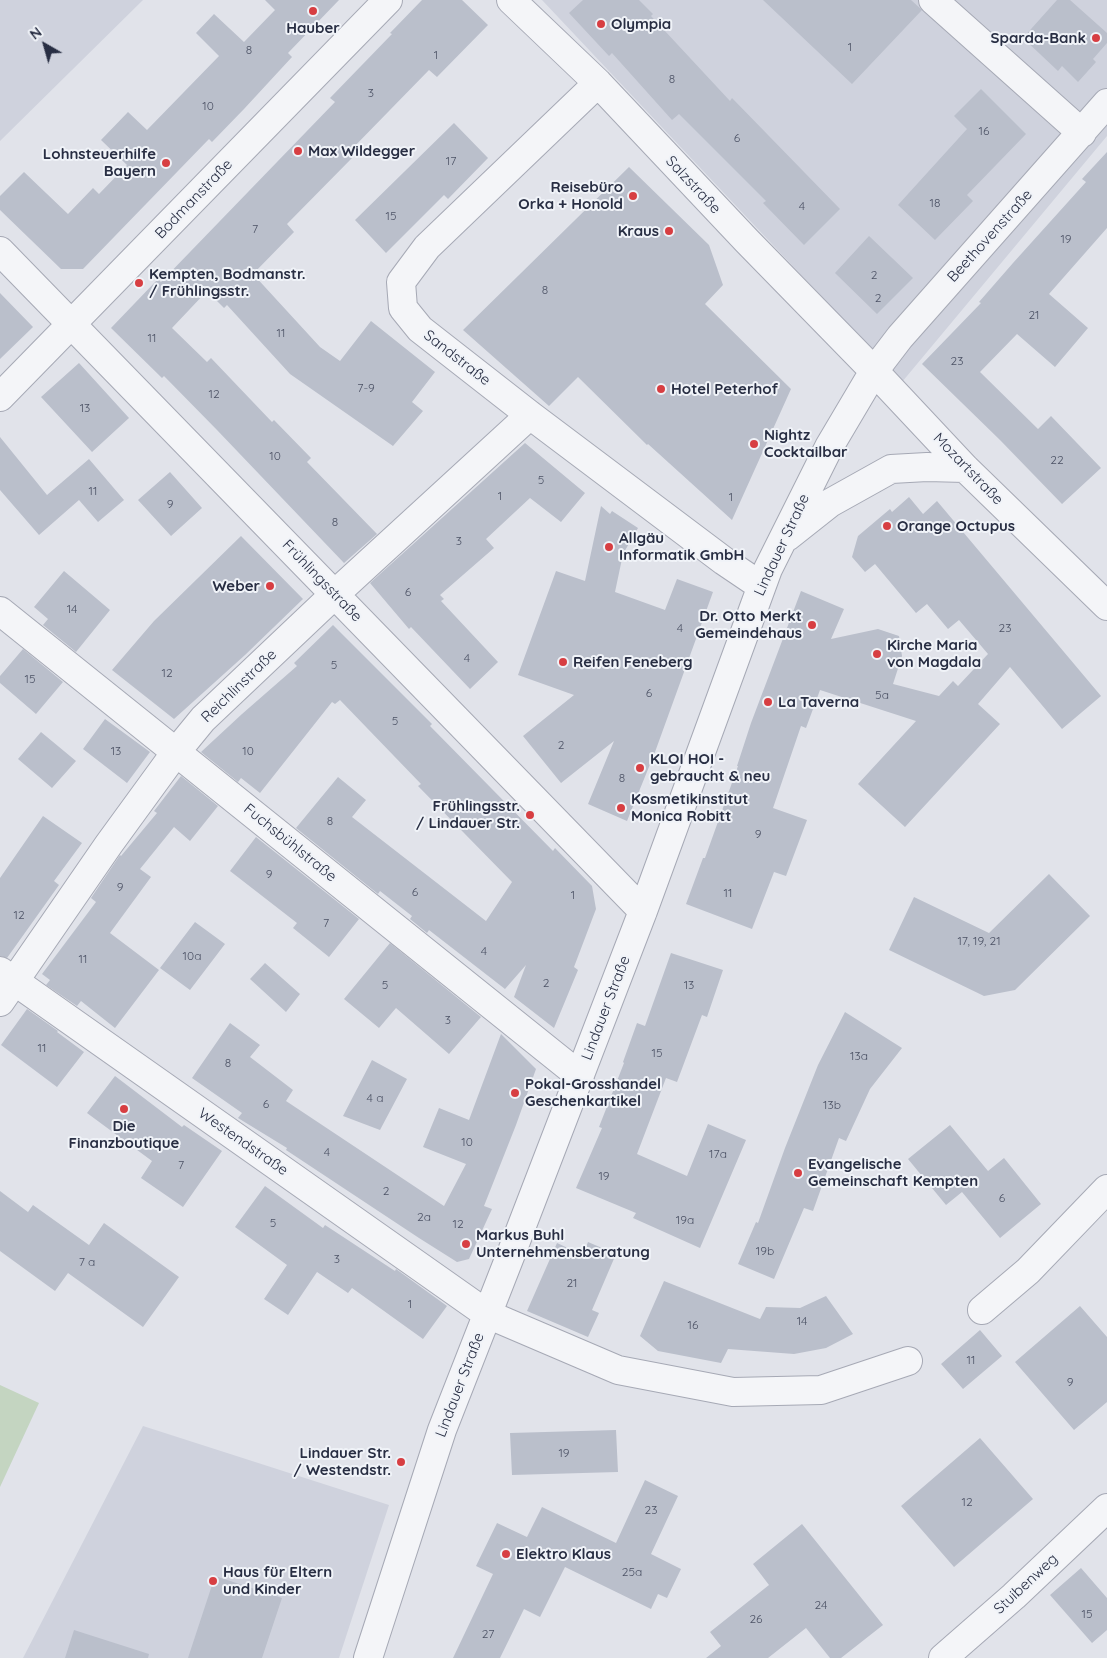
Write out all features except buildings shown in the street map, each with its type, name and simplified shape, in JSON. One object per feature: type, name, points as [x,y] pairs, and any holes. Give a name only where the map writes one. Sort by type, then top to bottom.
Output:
[{"type":"street","name":"Bodmanstraße","points":[[0,397],[388,0]]},
{"type":"street","name":"Salzstraße","points":[[511,0],[598,83],[746,241],[874,371]]},
{"type":"street","points":[[933,0],[1082,133]]},
{"type":"street","name":"Sandstraße","points":[[598,83],[427,247],[401,282],[403,308],[420,329],[530,415],[724,561],[761,586]]},
{"type":"street","name":"Beethovenstraße","points":[[874,371],[900,337],[1107,104]]},
{"type":"street","name":"Frühlingsstraße","points":[[0,251],[643,911]]},
{"type":"street","name":"Mozartstraße","points":[[874,371],[965,468],[1107,606]]},
{"type":"street","name":"Lindauer Straße","points":[[368,1658],[442,1430],[643,911],[761,586],[829,447],[874,371]]},
{"type":"street","name":"Reichlinstraße","points":[[5,985],[176,752],[203,719],[335,594],[530,415]]},
{"type":"street","points":[[782,540],[830,504],[891,469],[927,467],[965,468]]},
{"type":"street","name":"Fuchsbühlstraße","points":[[0,611],[580,1076]]},
{"type":"street","name":"Westendstraße","points":[[5,985],[487,1314],[618,1370],[733,1392],[821,1390],[908,1361]]},
{"type":"street","points":[[982,1310],[1028,1271],[1107,1189]]},
{"type":"street","name":"Stuibenweg","points":[[944,1658],[1014,1596],[1107,1508]]},
{"type":"shaded area","points":[[0,0],[143,0],[0,141]]},
{"type":"shaded area","points":[[542,0],[1107,0],[1107,136],[902,382]]},
{"type":"shaded area","name":"Haus für Eltern und Kinder","points":[[143,1426],[389,1505],[339,1658],[23,1658]]},
{"type":"green space","points":[[0,1385],[39,1403],[0,1487]]},
{"type":"place","name":"Hauber","points":[[313,11]]},
{"type":"place","name":"Olympia","points":[[601,24]]},
{"type":"place","name":"Sparda-Bank","points":[[1096,38]]},
{"type":"place","name":"Max Wildegger","points":[[298,151]]},
{"type":"place","name":"Lohnsteuerhilfe Bayern","points":[[166,163]]},
{"type":"place","name":"Reisebüro Orka + Honold","points":[[633,196]]},
{"type":"place","name":"Kraus","points":[[669,231]]},
{"type":"place","name":"Kempten, Bodmanstr. / Frühlingsstr.","points":[[139,283]]},
{"type":"place","name":"Hotel Peterhof","points":[[661,389]]},
{"type":"place","name":"Nightz Cocktailbar","points":[[754,444]]},
{"type":"place","name":"Orange Octupus","points":[[887,526]]},
{"type":"place","name":"Allgäu Informatik GmbH","points":[[609,547]]},
{"type":"place","name":"Weber","points":[[270,586]]},
{"type":"place","name":"Dr. Otto Merkt Gemeindehaus","points":[[812,625]]},
{"type":"place","name":"Kirche Maria von Magdala","points":[[877,654]]},
{"type":"place","name":"Reifen Feneberg","points":[[563,662]]},
{"type":"place","name":"La Taverna","points":[[768,702]]},
{"type":"place","name":"KLOI HOI - gebraucht & neu","points":[[640,768]]},
{"type":"place","name":"Kosmetikinstitut Monica Robitt","points":[[621,808]]},
{"type":"place","name":"Frühlingsstr. / Lindauer Str.","points":[[530,815]]},
{"type":"place","name":"Pokal-Grosshandel Geschenkartikel","points":[[515,1093]]},
{"type":"place","name":"Die Finanzboutique","points":[[124,1109]]},
{"type":"place","name":"Evangelische Gemeinschaft Kempten","points":[[798,1173]]},
{"type":"place","name":"Markus Buhl Unternehmensberatung","points":[[466,1244]]},
{"type":"place","name":"Lindauer Str. / Westendstr.","points":[[401,1462]]},
{"type":"place","name":"Elektro Klaus","points":[[506,1554]]},
{"type":"place","name":"Haus für Eltern und Kinder","points":[[213,1581]]}]
